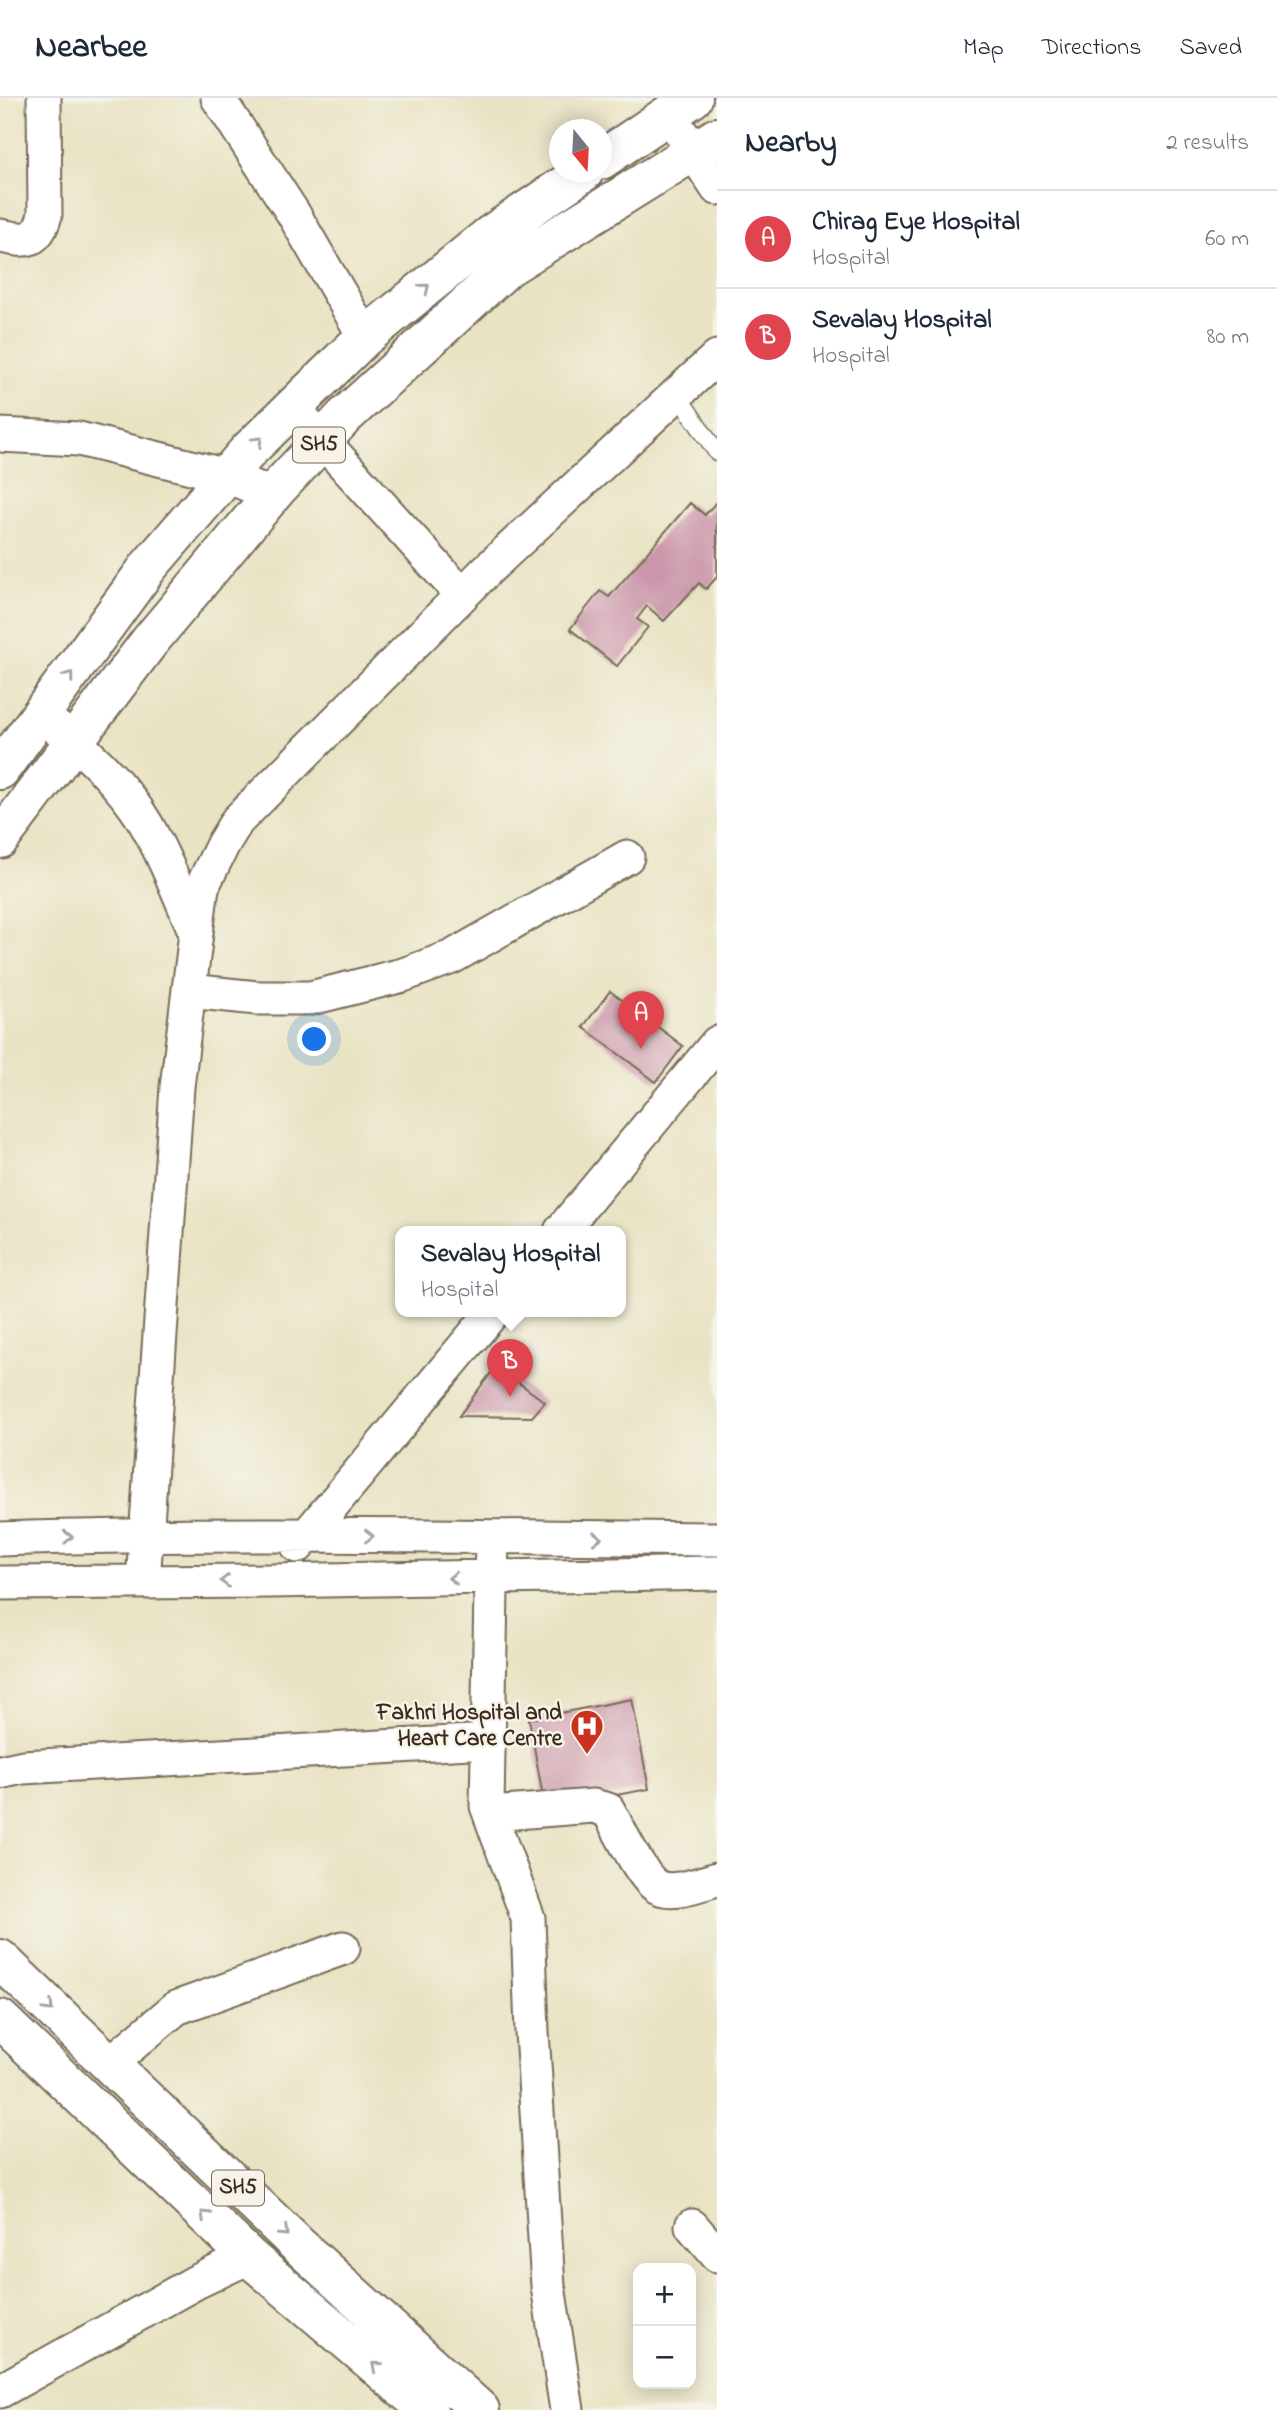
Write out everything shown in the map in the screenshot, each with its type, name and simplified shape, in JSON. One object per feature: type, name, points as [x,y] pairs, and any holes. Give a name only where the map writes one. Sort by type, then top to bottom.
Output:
[{"type":"main road","points":[[612,153],[681,106]]},
{"type":"main road","name":"SH5","points":[[0,839],[150,641],[273,495],[345,416],[508,267],[705,144]]},
{"type":"main road","name":"SH5","points":[[0,770],[149,566],[249,450],[365,337],[490,235],[569,182]]},
{"type":"main road","name":"SH5","points":[[0,1959],[298,2245],[480,2410]]},
{"type":"main road","name":"SH5","points":[[0,2019],[249,2256],[428,2410]]},
{"type":"street","points":[[0,236],[25,240],[35,237],[41,229],[45,215],[44,98]]},
{"type":"street","points":[[218,98],[293,213],[365,337]]},
{"type":"street","points":[[681,106],[705,144],[717,188]]},
{"type":"street","points":[[143,1582],[177,1087],[202,887],[237,821],[462,595],[717,357]]},
{"type":"street","points":[[293,408],[462,595]]},
{"type":"street","points":[[0,435],[79,439],[227,476],[273,495]]},
{"type":"street","points":[[41,715],[74,741],[127,797],[145,822],[196,933]]},
{"type":"street","points":[[189,991],[257,998],[310,998],[404,975],[452,957],[627,857]]},
{"type":"street","points":[[565,1226],[717,1043]]},
{"type":"street","points":[[270,1581],[489,1317]]},
{"type":"street","points":[[0,1539],[146,1534],[717,1539]]},
{"type":"street","points":[[492,1537],[487,1806],[528,1918],[532,2032],[548,2286],[567,2410]]},
{"type":"street","points":[[0,1583],[717,1573]]},
{"type":"street","points":[[0,1772],[23,1767],[488,1741]]},
{"type":"street","points":[[490,1814],[593,1806],[608,1810],[645,1875],[659,1887],[673,1890],[717,1879]]},
{"type":"street","points":[[108,2065],[176,2008],[343,1948]]},
{"type":"street","points":[[692,2226],[717,2255]]},
{"type":"street","points":[[0,2391],[249,2256]]},
{"type":"lane","points":[[677,394],[717,453]]},
{"type":"building","points":[[717,501],[717,577],[706,589],[699,583],[664,621],[647,606],[637,619],[648,627],[617,666],[570,629],[600,591],[609,597],[690,503],[705,515]]},
{"type":"building","points":[[610,991],[683,1046],[656,1082],[583,1027]]},
{"type":"building","points":[[496,1366],[545,1402],[532,1417],[459,1416]]},
{"type":"building","points":[[632,1699],[649,1789],[545,1808],[529,1719]]},
{"type":"place","name":"Chirag Eye Hospital","points":[[641,1049]]},
{"type":"place","name":"Sevalay Hospital","points":[[510,1397]]},
{"type":"place","name":"Fakhri Hospital and Heart Care Centre","points":[[587,1756]]}]
